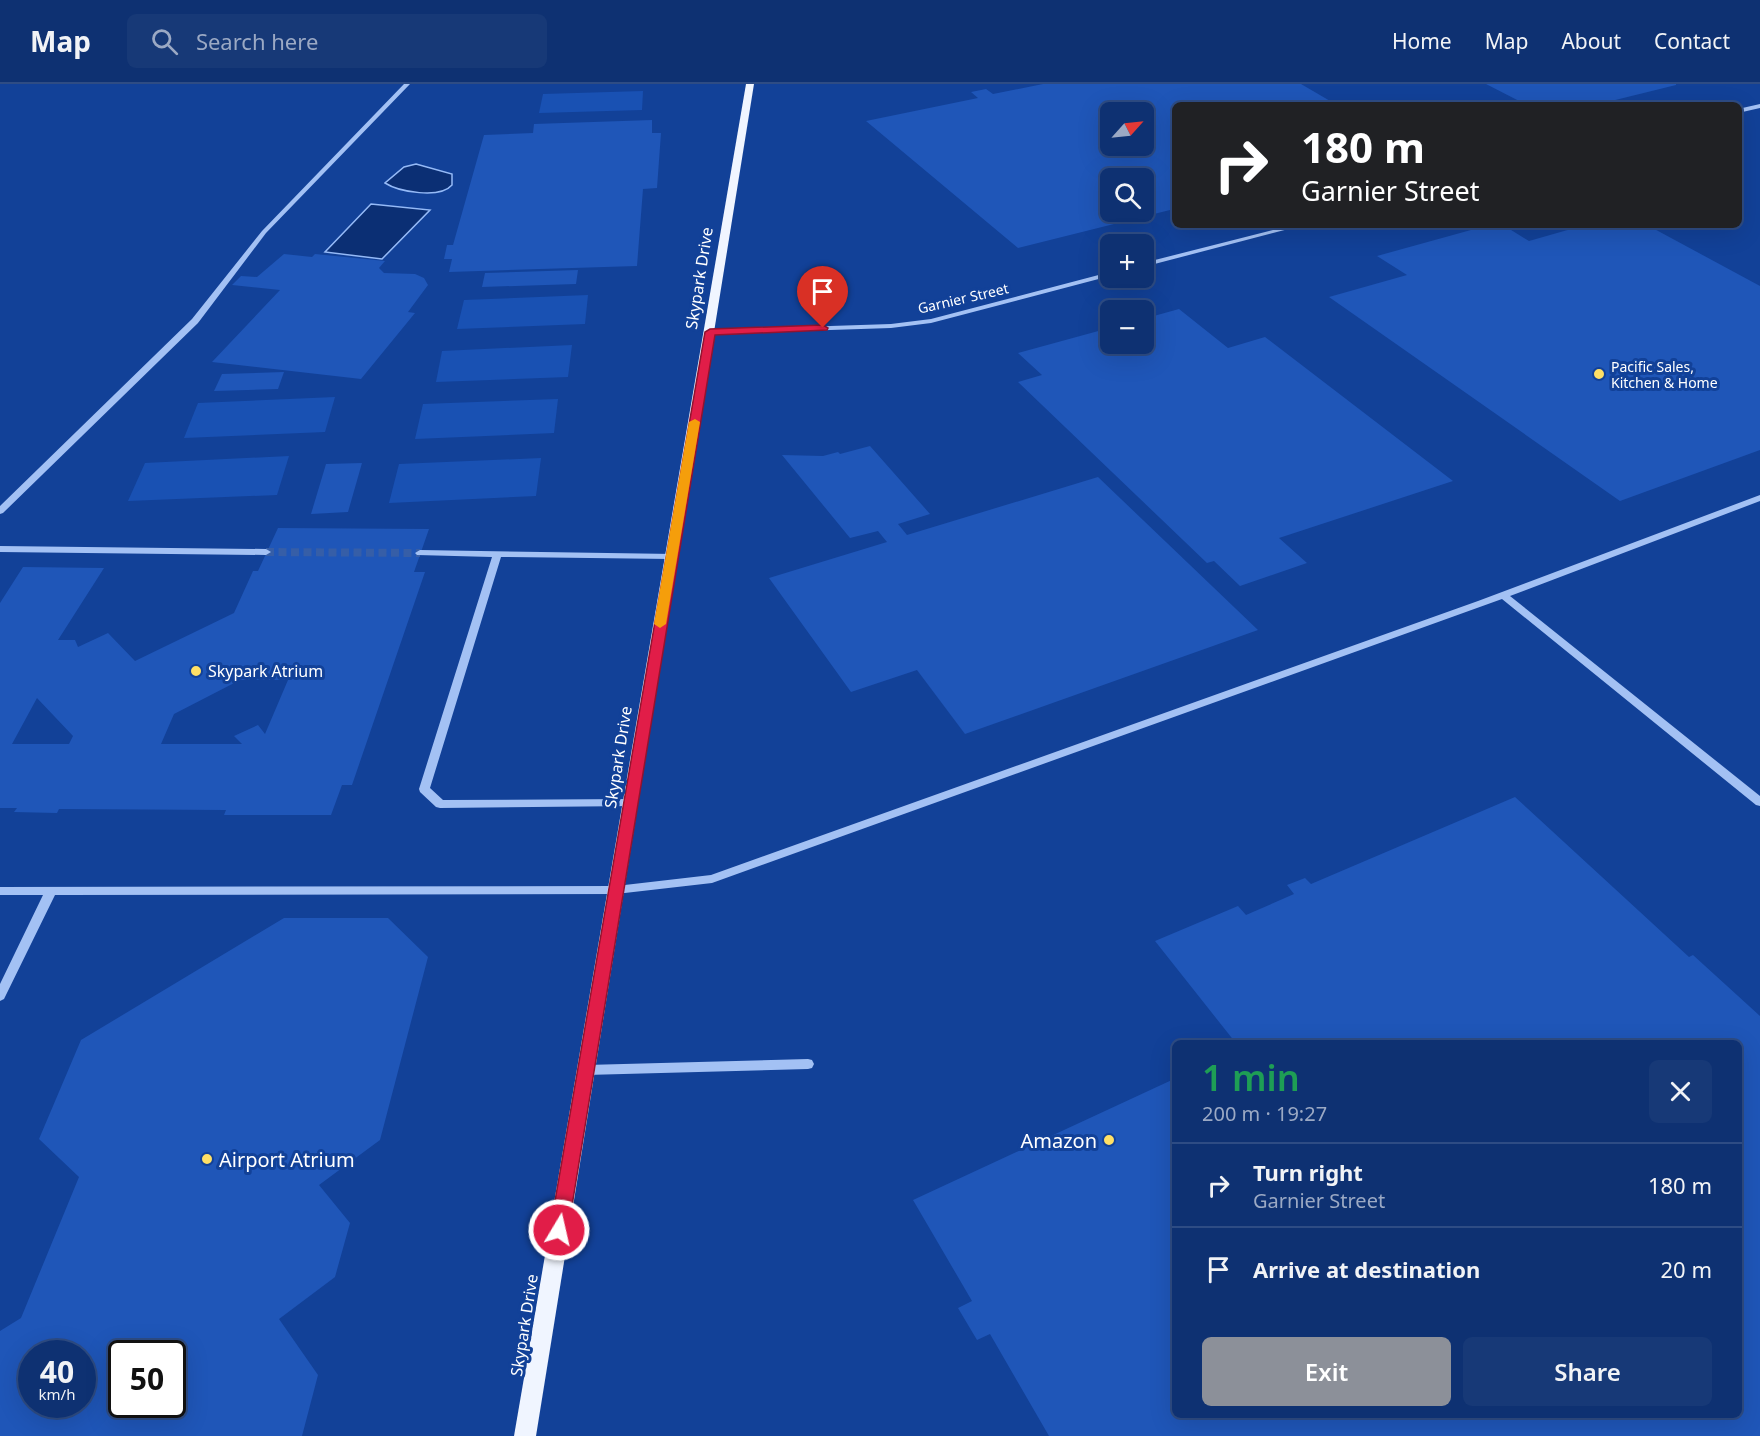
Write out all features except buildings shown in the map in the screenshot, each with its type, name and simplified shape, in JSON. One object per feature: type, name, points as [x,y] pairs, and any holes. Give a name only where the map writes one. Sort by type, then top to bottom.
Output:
[{"type":"main road","name":"Skypark Drive","points":[[525,1436],[750,84]]},
{"type":"street","points":[[0,511],[195,321],[264,232],[407,84]]},
{"type":"street","points":[[1742,110],[1760,106]]},
{"type":"street","points":[[1154,262],[1289,228]]},
{"type":"street","name":"Garnier Street","points":[[710,332],[891,326],[930,321],[1100,277]]},
{"type":"street","points":[[0,891],[616,890],[712,879],[1503,595],[1760,498]]},
{"type":"street","points":[[0,549],[266,552]]},
{"type":"street","points":[[420,554],[671,556]]},
{"type":"street","points":[[498,554],[424,789],[440,804],[631,803]]},
{"type":"street","points":[[1503,595],[1760,802]]},
{"type":"street","points":[[0,996],[51,891]]},
{"type":"street","points":[[586,1070],[808,1065]]},
{"type":"shaded area","points":[[643,91],[642,110],[539,113],[543,94]]},
{"type":"shaded area","points":[[416,164],[452,174],[452,185],[438,192],[419,193],[385,183],[404,167]]},
{"type":"shaded area","points":[[371,204],[430,210],[382,259],[325,252]]},
{"type":"shaded area","points":[[588,295],[585,324],[457,329],[464,300]]},
{"type":"shaded area","points":[[572,345],[568,377],[436,382],[442,351]]},
{"type":"shaded area","points":[[335,397],[325,432],[184,438],[198,403]]},
{"type":"shaded area","points":[[558,399],[554,433],[415,439],[423,404]]},
{"type":"shaded area","points":[[289,456],[277,495],[128,501],[145,463]]},
{"type":"shaded area","points":[[541,458],[536,496],[389,503],[399,464]]},
{"type":"tunnel","points":[[266,552],[420,553]]},
{"type":"slow traffic","points":[[660,624],[695,422]]},
{"type":"place","name":"Pacific Sales, Kitchen & Home","points":[[1599,374]]},
{"type":"place","name":"Skypark Atrium","points":[[196,671]]},
{"type":"place","name":"Amazon","points":[[1109,1140]]},
{"type":"place","name":"Airport Atrium","points":[[207,1159]]},
{"type":"route","points":[[559,1230],[710,332],[823,328]]}]
